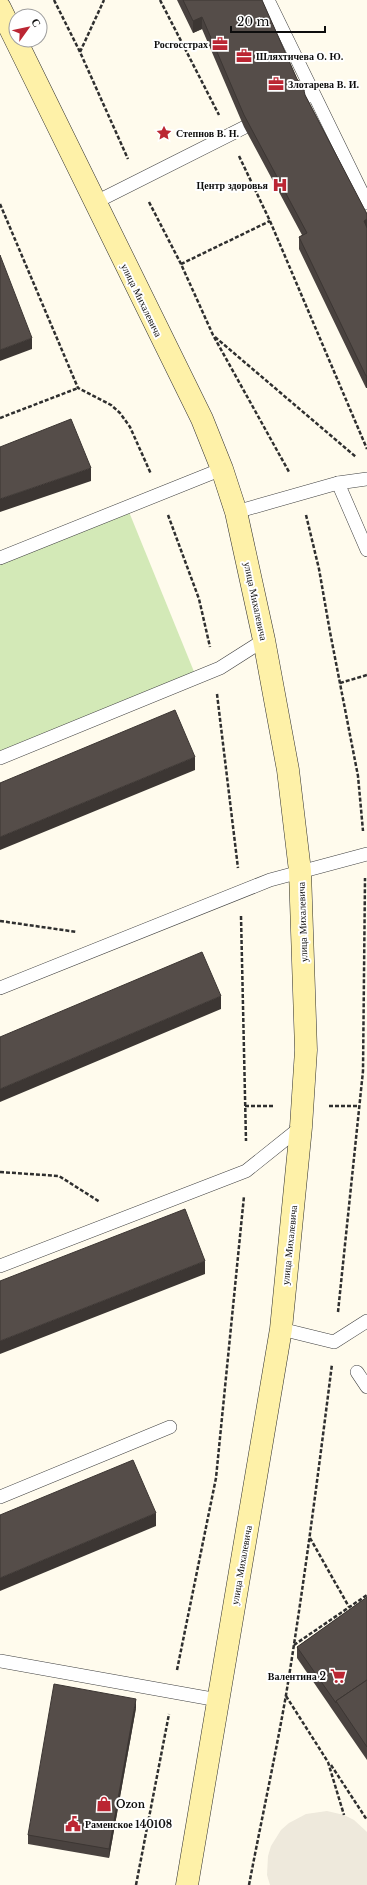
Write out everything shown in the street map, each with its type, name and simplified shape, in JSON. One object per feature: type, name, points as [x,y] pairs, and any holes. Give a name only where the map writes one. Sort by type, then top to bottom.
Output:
[{"type":"main road","name":"улица Михалевича","points":[[0,8],[94,203],[202,419],[222,469],[236,512],[264,640],[288,770],[300,871],[306,1050],[301,1127],[281,1330],[187,1885]]},
{"type":"lane","points":[[268,0],[367,203]]},
{"type":"lane","points":[[94,203],[229,134],[313,94]]},
{"type":"lane","points":[[0,558],[222,469]]},
{"type":"lane","points":[[236,512],[338,483],[367,479]]},
{"type":"lane","points":[[338,483],[367,550]]},
{"type":"lane","points":[[0,758],[214,671],[239,658],[264,640]]},
{"type":"lane","points":[[0,988],[241,891],[300,871],[367,854]]},
{"type":"lane","points":[[0,1266],[246,1171],[301,1127]]},
{"type":"lane","points":[[281,1330],[334,1342],[367,1321]]},
{"type":"lane","points":[[357,1372],[367,1387]]},
{"type":"lane","points":[[0,1497],[170,1427]]},
{"type":"lane","points":[[0,1661],[218,1700]]},
{"type":"path","points":[[80,52],[104,0]]},
{"type":"path","points":[[160,0],[229,134],[270,221],[367,449]]},
{"type":"path","points":[[0,204],[78,388],[111,405],[120,413],[130,427],[159,494],[199,599],[207,628],[214,671],[241,891],[246,1171],[216,1478],[136,1885]]},
{"type":"path","points":[[181,264],[270,221]]},
{"type":"path","points":[[213,336],[361,462]]},
{"type":"path","points":[[0,418],[78,388]]},
{"type":"path","points":[[340,683],[367,675]]},
{"type":"path","points":[[0,922],[78,932]]},
{"type":"path","points":[[0,1172],[59,1176],[125,1218]]},
{"type":"path","points":[[310,1537],[349,1607]]},
{"type":"path","points":[[294,1645],[367,1595]]},
{"type":"path","points":[[286,1696],[367,1820]]},
{"type":"path","points":[[328,1762],[344,1815]]},
{"type":"green space","points":[[127,507],[197,679],[0,758],[0,558]]},
{"type":"shaded area","points":[[327,1811],[344,1815],[354,1820],[367,1832],[367,1885],[270,1885],[267,1875],[268,1856],[271,1846],[281,1830],[289,1823],[306,1814]]},
{"type":"building","points":[[183,0],[262,0],[297,79],[303,86],[305,95],[367,214],[367,219],[364,221],[367,228],[367,376],[299,237],[307,233],[244,115],[202,17],[193,21]]},
{"type":"building","points":[[0,255],[32,338],[0,350]]},
{"type":"building","points":[[71,419],[91,468],[0,499],[0,447]]},
{"type":"building","points":[[175,710],[195,757],[0,837],[0,783]]},
{"type":"building","points":[[202,952],[221,996],[0,1089],[0,1037]]},
{"type":"building","points":[[185,1209],[205,1261],[0,1341],[0,1281]]},
{"type":"building","points":[[133,1460],[156,1513],[0,1578],[0,1515]]},
{"type":"building","name":"Валентина 2","points":[[367,1597],[367,1680],[336,1701],[336,1703],[297,1647]]},
{"type":"building","points":[[367,1680],[367,1747],[336,1701]]},
{"type":"building","points":[[54,1684],[136,1699],[109,1849],[28,1835]]},
{"type":"place","name":"Росгосстрах","points":[[220,44]]},
{"type":"place","name":"Шляхтичева О. Ю.","points":[[244,56]]},
{"type":"place","name":"Злотарева В. И.","points":[[276,84]]},
{"type":"place","name":"Степнов В. Н.","points":[[164,133]]},
{"type":"place","name":"Центр здоровья","points":[[280,185]]},
{"type":"place","name":"Валентина 2","points":[[338,1676]]},
{"type":"place","name":"Ozon","points":[[104,1804]]},
{"type":"place","name":"Раменское 140108","points":[[73,1824]]}]
